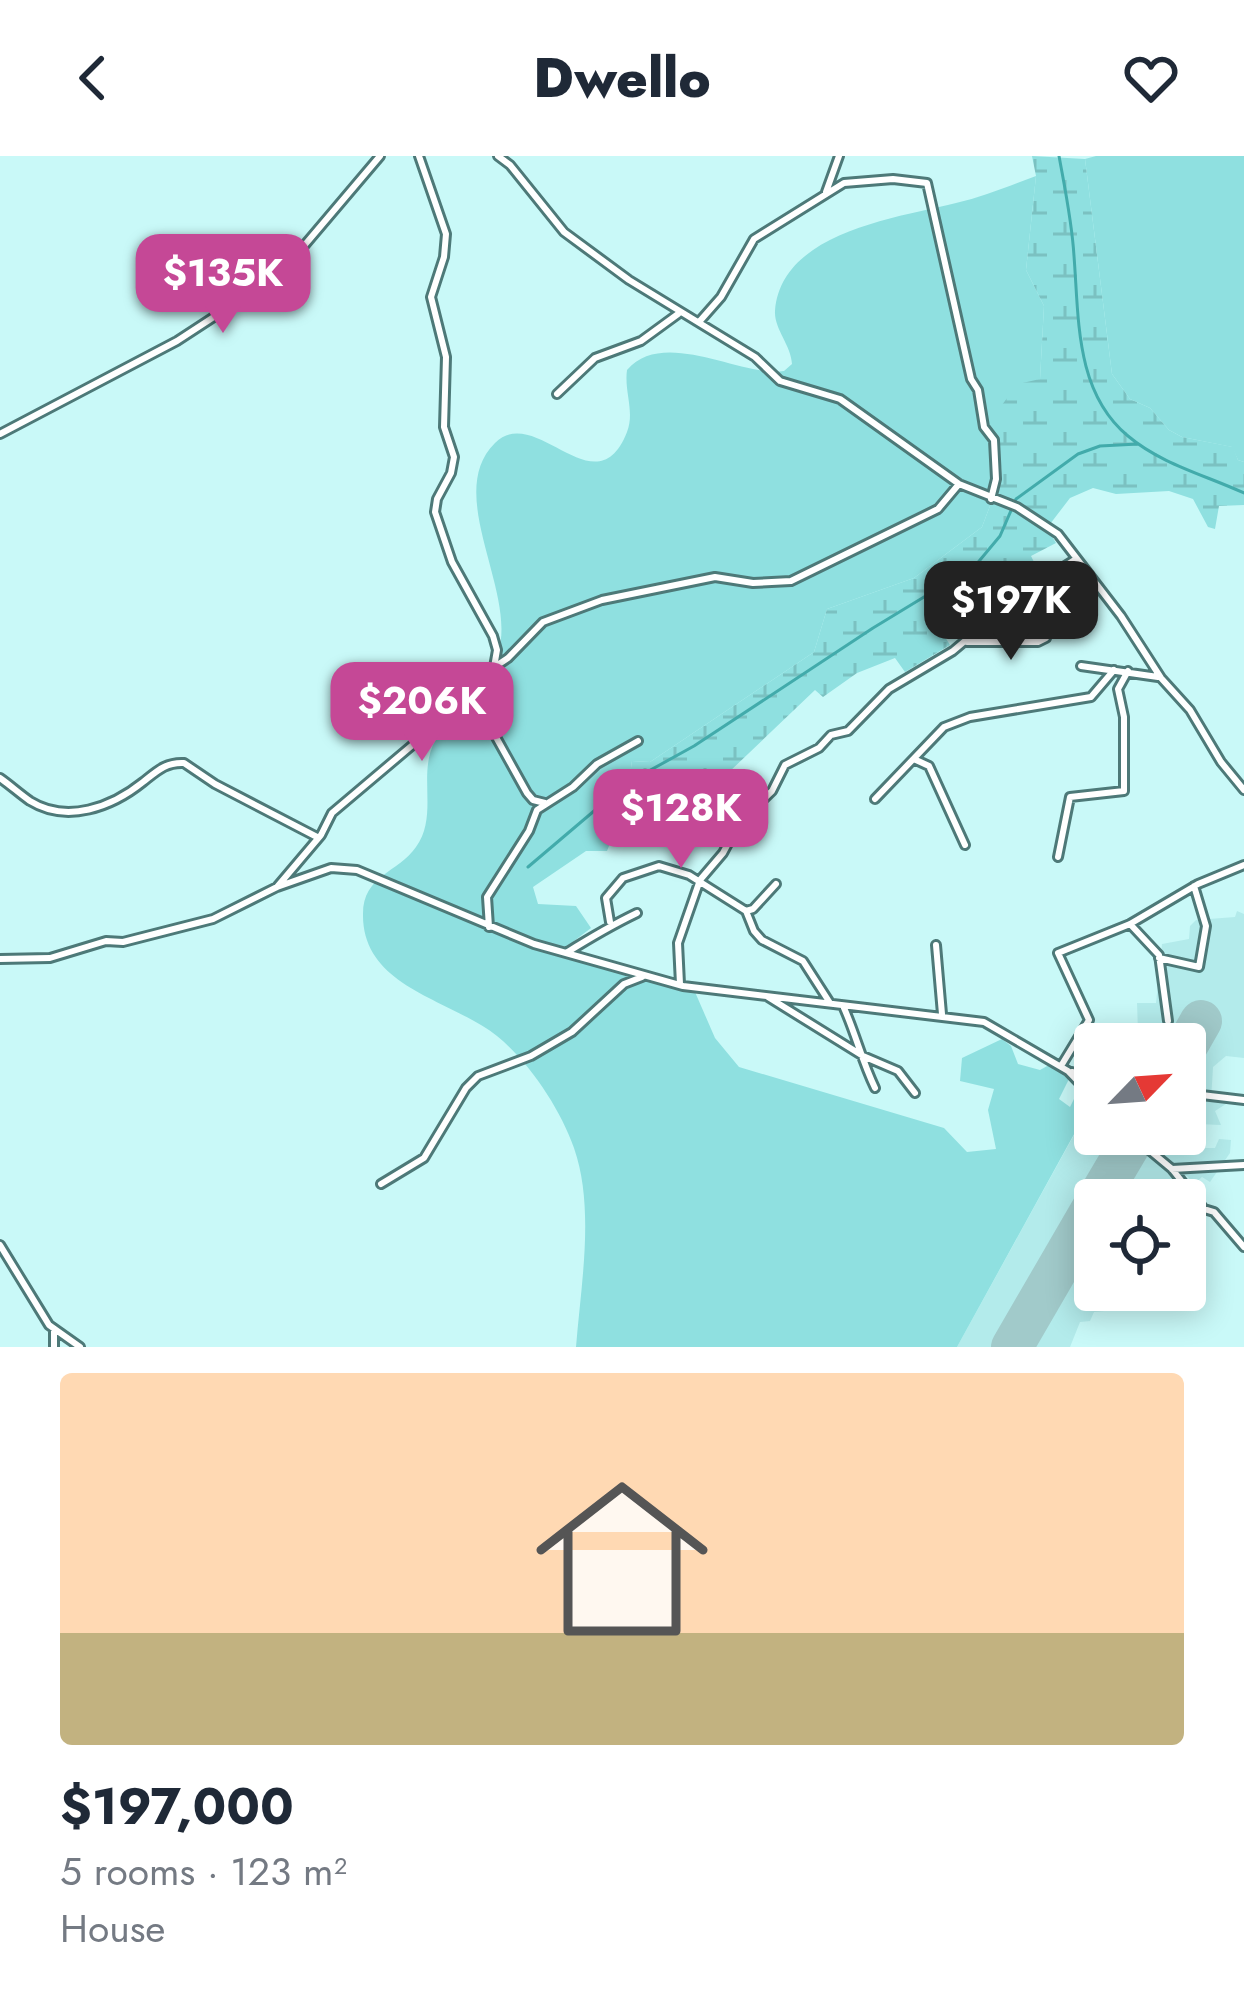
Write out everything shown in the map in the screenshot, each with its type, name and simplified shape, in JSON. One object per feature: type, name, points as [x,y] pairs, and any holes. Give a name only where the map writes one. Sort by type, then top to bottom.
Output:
[{"type":"street","points":[[0,434],[176,341],[281,273],[380,156]]},
{"type":"street","points":[[419,156],[446,234],[431,297],[446,357],[444,427],[454,457],[435,512],[452,562],[494,636],[494,667]]},
{"type":"street","points":[[498,156],[564,232],[682,314],[756,357],[782,382],[830,395],[859,410],[958,484],[1012,505],[1054,530],[1121,616],[1161,678],[1190,710],[1244,790]]},
{"type":"street","points":[[825,195],[839,156]]},
{"type":"street","points":[[699,322],[714,308],[754,239],[854,180],[923,181],[931,187],[971,379],[978,390],[985,427],[994,440],[996,478],[991,499]]},
{"type":"street","points":[[712,331],[714,308]]},
{"type":"street","points":[[557,394],[595,358],[641,341],[682,314]]},
{"type":"street","points":[[277,887],[332,813],[448,715],[464,690],[543,622],[598,601],[719,576],[756,583],[791,581],[938,509],[958,484]]},
{"type":"street","points":[[680,985],[678,944],[700,880],[723,854],[740,824],[772,791],[790,760],[848,730],[889,688],[964,642],[1016,598],[1076,559]]},
{"type":"street","points":[[964,642],[1038,642],[1046,638]]},
{"type":"street","points":[[1081,666],[1161,678]]},
{"type":"street","points":[[875,799],[944,728],[970,717],[1090,697],[1114,670]]},
{"type":"street","points":[[1058,856],[1070,797],[1124,791],[1124,717],[1118,688],[1128,670]]},
{"type":"street","points":[[464,690],[488,722],[527,793],[533,800],[549,803]]},
{"type":"street","points":[[489,927],[487,897],[530,831],[537,810],[597,764],[638,741]]},
{"type":"street","points":[[916,760],[929,766],[965,845]]},
{"type":"street","points":[[0,778],[29,800],[69,813],[104,806],[163,766],[184,763],[317,837]]},
{"type":"street","points":[[0,959],[50,958],[106,940],[123,942],[213,919],[277,887],[341,865],[489,927],[646,976],[844,1008],[942,1014],[983,1022],[1074,1071]]},
{"type":"street","points":[[1065,1069],[1088,1020],[1058,953],[1130,924],[1194,886],[1244,865]]},
{"type":"street","points":[[610,922],[606,898],[623,878],[658,866],[700,880],[746,911],[757,936],[803,962],[830,1003]]},
{"type":"street","points":[[746,911],[776,884]]},
{"type":"street","points":[[1159,958],[1199,967],[1206,926],[1194,886]]},
{"type":"street","points":[[566,953],[597,936],[610,922],[637,913]]},
{"type":"street","points":[[1130,924],[1159,958],[1168,1021]]},
{"type":"street","points":[[936,945],[942,1014]]},
{"type":"street","points":[[380,1184],[424,1157],[478,1076],[531,1056],[572,1032],[624,984],[646,976]]},
{"type":"street","points":[[764,996],[859,1054],[898,1071],[915,1093]]},
{"type":"street","points":[[844,1008],[875,1088]]},
{"type":"street","points":[[1065,1069],[1074,1078]]},
{"type":"street","points":[[1206,1095],[1244,1100]]},
{"type":"street","points":[[1155,1155],[1244,1247]]},
{"type":"street","points":[[1172,1169],[1244,1165]]},
{"type":"street","points":[[0,1245],[34,1304],[54,1329],[80,1347]]},
{"type":"street","points":[[54,1329],[54,1347]]},
{"type":"shaded area","points":[[1237,911],[1244,914],[1244,1058],[1226,1056],[1213,1067],[1211,1100],[1229,1094],[1229,1102],[1215,1111],[1221,1125],[1206,1124],[1206,1023],[1138,1023],[1137,1003],[1156,1003],[1162,944],[1189,939],[1196,920],[1235,917]]},
{"type":"shaded area","points":[[1074,1135],[1074,1155],[1206,1155],[1206,1148],[1215,1148],[1219,1139],[1231,1140],[1230,1153],[1210,1182],[1187,1176],[1074,1179],[1074,1311],[1105,1311],[1080,1322],[1070,1347],[957,1347]]},
{"type":"green space","points":[[1032,156],[1085,159],[1112,374],[1130,399],[1150,408],[1169,430],[1233,447],[1238,460],[1244,462],[1244,505],[1219,506],[1215,529],[1208,527],[1193,499],[1169,491],[1116,494],[1093,488],[1070,498],[1047,528],[1056,543],[1031,556],[1040,574],[1037,579],[1052,592],[1047,622],[1038,633],[1018,633],[1017,593],[1004,587],[967,602],[940,629],[950,645],[905,672],[895,658],[857,673],[823,697],[815,690],[727,774],[748,805],[718,845],[655,780],[626,803],[632,761],[650,762],[814,652],[827,609],[914,578],[982,527],[1002,474],[997,434],[988,423],[1018,384],[1040,379],[1044,306],[1026,270],[1036,176]]},
{"type":"green space","points":[[1244,156],[1244,462],[1232,447],[1169,430],[1150,408],[1130,399],[1112,374],[1085,159]]},
{"type":"green space","points":[[1036,176],[1026,270],[1044,306],[1040,379],[997,434],[1002,474],[982,527],[914,578],[827,609],[814,652],[650,762],[632,761],[626,803],[607,851],[586,851],[533,887],[538,904],[576,906],[591,928],[574,941],[569,954],[695,992],[715,1038],[739,1067],[944,1128],[967,1152],[996,1149],[988,1110],[994,1089],[960,1081],[962,1058],[1002,1039],[1011,1046],[1018,1064],[1040,1070],[1049,1065],[1070,1077],[1059,1099],[1070,1107],[1074,1099],[1074,1134],[957,1347],[576,1347],[585,1246],[584,1196],[574,1148],[561,1117],[532,1072],[497,1036],[412,989],[377,959],[367,939],[363,914],[375,883],[409,856],[423,835],[428,767],[435,741],[485,679],[498,653],[499,602],[478,516],[481,464],[495,443],[511,434],[529,435],[582,459],[599,461],[614,453],[629,424],[627,370],[643,358],[682,353],[784,371],[792,364],[775,311],[782,284],[797,263],[845,233],[976,198]]},
{"type":"waterway","points":[[1059,156],[1072,231],[1079,329],[1098,398],[1111,418],[1141,446],[1244,493]]},
{"type":"waterway","points":[[528,867],[627,783],[694,746],[975,566],[1000,536],[1016,499],[1078,454],[1100,446],[1138,444]]},
{"type":"runway","points":[[1109,1179],[1124,1155]]},
{"type":"runway","points":[[1012,1347],[1074,1240]]}]
